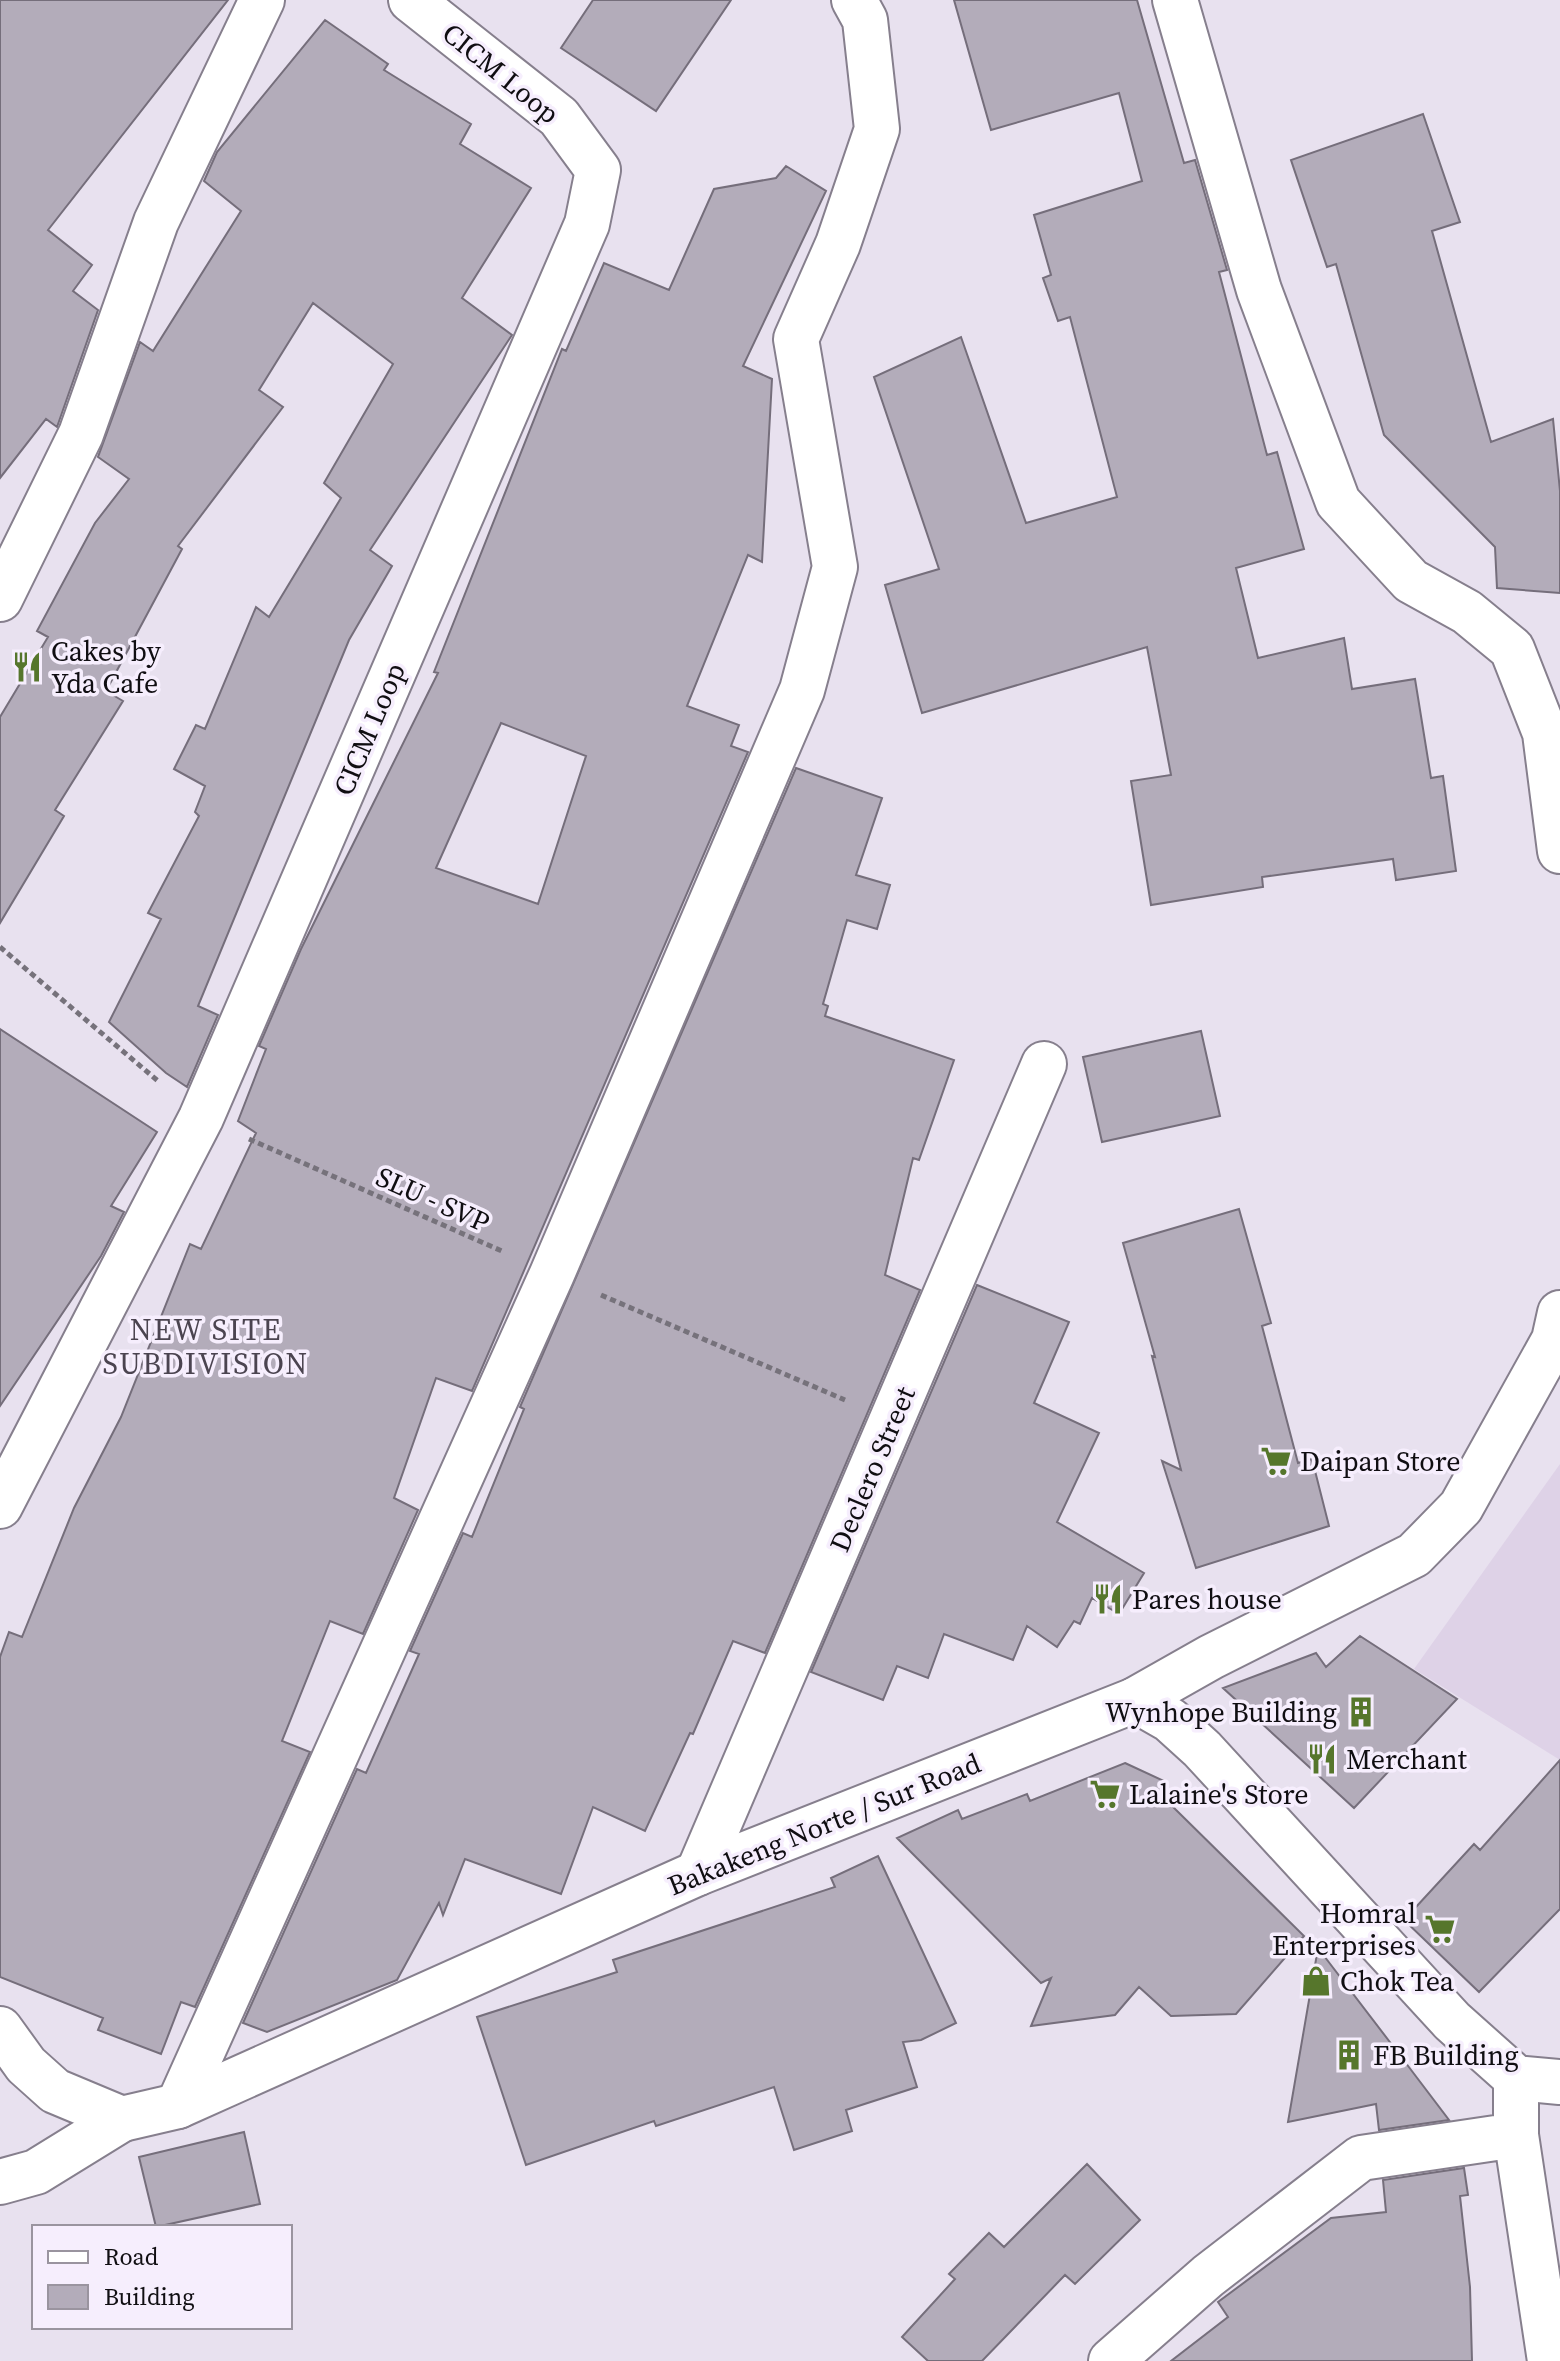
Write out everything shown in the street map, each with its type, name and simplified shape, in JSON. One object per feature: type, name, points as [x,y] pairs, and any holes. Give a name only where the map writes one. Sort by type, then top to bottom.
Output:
[{"type":"street","points":[[0,599],[81,434],[156,222],[262,0]]},
{"type":"street","name":"CICM Loop","points":[[0,1506],[201,1118],[587,224],[598,170],[559,117],[411,0]]},
{"type":"street","points":[[178,2106],[552,1274],[802,690],[835,567],[796,339],[838,244],[877,129],[865,20],[854,0]]},
{"type":"street","points":[[1175,0],[1259,290],[1338,502],[1411,581],[1467,612],[1512,649],[1545,733],[1560,851]]},
{"type":"street","name":"Declero Street","points":[[698,1873],[1044,1064]]},
{"type":"street","name":"Bakakeng Norte / Sur Road","points":[[0,2182],[36,2172],[122,2119],[178,2106],[698,1873],[1135,1700],[1211,1657],[1414,1555],[1461,1507],[1554,1340],[1560,1313]]},
{"type":"street","points":[[1135,1700],[1170,1720],[1202,1749],[1452,2021],[1516,2078],[1560,2082]]},
{"type":"street","points":[[0,2029],[26,2065],[55,2091],[122,2119]]},
{"type":"street","points":[[1516,2078],[1516,2135],[1550,2361]]},
{"type":"street","points":[[1111,2361],[1208,2276],[1361,2158],[1516,2135]]},
{"type":"path","name":"SLU - SVP","points":[[0,947],[201,1118],[892,1421]]},
{"type":"shaded area","points":[[1560,1464],[1560,1760],[1414,1669]]},
{"type":"building","points":[[0,0],[228,0],[48,230],[92,265],[73,291],[98,310],[57,427],[46,419],[0,478]]},
{"type":"building","points":[[593,0],[731,0],[656,111],[561,48]]},
{"type":"building","points":[[954,0],[1137,0],[1184,163],[1195,160],[1227,270],[1219,272],[1267,455],[1277,452],[1304,549],[1236,568],[1258,658],[1344,638],[1352,689],[1415,679],[1431,778],[1443,776],[1456,871],[1396,880],[1393,859],[1262,877],[1263,887],[1151,905],[1131,781],[1171,775],[1147,647],[922,713],[885,585],[939,569],[874,377],[961,337],[1026,523],[1117,497],[1070,317],[1058,321],[1043,278],[1051,275],[1034,215],[1142,181],[1119,93],[991,130]]},
{"type":"building","points":[[325,20],[388,64],[384,70],[471,124],[460,144],[531,188],[462,298],[512,335],[370,550],[392,566],[349,640],[198,1006],[218,1015],[187,1087],[166,1073],[109,1022],[161,919],[148,913],[199,816],[195,812],[205,786],[174,769],[196,725],[205,729],[256,607],[269,617],[341,498],[324,483],[393,364],[313,303],[259,390],[283,407],[178,546],[182,549],[106,691],[123,701],[55,810],[64,816],[0,923],[0,717],[48,637],[37,631],[95,523],[129,479],[98,457],[140,342],[153,351],[241,211],[204,181],[217,152]]},
{"type":"building","points":[[1423,114],[1460,222],[1432,231],[1491,442],[1553,419],[1560,491],[1560,593],[1497,588],[1495,547],[1384,435],[1336,264],[1327,267],[1291,160]]},
{"type":"building","points":[[786,166],[826,191],[743,366],[772,379],[762,562],[748,555],[687,706],[739,725],[731,746],[748,752],[472,1391],[436,1378],[394,1498],[418,1510],[363,1634],[330,1621],[282,1741],[310,1752],[195,2007],[181,2002],[161,2054],[98,2030],[103,2018],[0,1977],[0,1657],[9,1632],[22,1637],[74,1508],[121,1417],[190,1244],[201,1249],[256,1133],[238,1121],[266,1049],[259,1046],[301,949],[438,673],[434,672],[562,349],[566,351],[604,263],[669,290],[714,189],[776,178]],"holes":[[[501,723],[586,756],[538,904],[436,868]]]},
{"type":"building","points":[[796,768],[882,798],[856,875],[890,885],[877,929],[847,920],[823,1004],[828,1006],[825,1016],[954,1060],[919,1160],[913,1158],[885,1275],[920,1290],[765,1653],[733,1641],[693,1734],[690,1733],[645,1831],[593,1807],[561,1894],[465,1859],[443,1915],[439,1903],[397,1980],[267,2032],[243,2023],[357,1769],[366,1773],[419,1654],[410,1651],[463,1533],[472,1537],[524,1409],[520,1407]]},
{"type":"building","points":[[0,1029],[157,1132],[111,1206],[124,1212],[101,1256],[0,1406]]},
{"type":"building","points":[[1201,1031],[1220,1116],[1102,1142],[1083,1057]]},
{"type":"building","points":[[1239,1209],[1271,1323],[1262,1326],[1298,1463],[1312,1459],[1329,1526],[1196,1568],[1162,1461],[1181,1470],[1152,1356],[1155,1357],[1123,1243]]},
{"type":"building","points":[[977,1285],[1069,1322],[1034,1403],[1099,1433],[1057,1522],[1144,1573],[1119,1614],[1092,1598],[1080,1624],[1074,1621],[1057,1647],[1027,1626],[1013,1660],[944,1634],[928,1678],[897,1666],[883,1700],[811,1672]]},
{"type":"building","name":"Wynhope Building","points":[[1360,1636],[1457,1699],[1354,1808],[1223,1688],[1316,1653],[1326,1667]]},
{"type":"building","points":[[1560,1760],[1560,1909],[1479,1992],[1404,1920],[1474,1844],[1480,1850]]},
{"type":"building","points":[[1125,1763],[1166,1782],[1169,1803],[1304,1936],[1236,2014],[1171,2016],[1139,1987],[1115,2015],[1031,2026],[1051,1978],[1041,1983],[897,1838],[958,1810],[962,1819],[1027,1794],[1030,1801]]},
{"type":"building","points":[[878,1856],[956,2023],[921,2040],[903,2042],[917,2087],[846,2110],[852,2131],[794,2150],[774,2087],[656,2126],[654,2121],[526,2165],[477,2017],[617,1972],[613,1960],[835,1887],[831,1878]]},
{"type":"building","name":"FB Building","points":[[1318,1948],[1449,2120],[1379,2130],[1376,2104],[1288,2122]]},
{"type":"building","points":[[244,2132],[260,2204],[156,2225],[139,2157]]},
{"type":"building","points":[[1087,2164],[1140,2220],[1075,2284],[1065,2275],[982,2361],[928,2361],[902,2337],[955,2279],[949,2274],[989,2233],[1004,2247]]},
{"type":"building","points":[[1464,2168],[1468,2195],[1460,2196],[1470,2287],[1472,2361],[1171,2361],[1228,2317],[1218,2302],[1331,2218],[1386,2212],[1383,2180]]},
{"type":"place","name":"Cakes by Yda Cafe","points":[[27,667]]},
{"type":"place","name":"Daipan Store","points":[[1276,1461]]},
{"type":"place","name":"Pares house","points":[[1108,1599]]},
{"type":"place","name":"Wynhope Building","points":[[1361,1712]]},
{"type":"place","name":"Merchant","points":[[1322,1759]]},
{"type":"place","name":"Lalaine's Store","points":[[1105,1794]]},
{"type":"place","name":"Homral Enterprises","points":[[1440,1929]]},
{"type":"place","name":"Chok Tea","points":[[1316,1981]]},
{"type":"place","name":"FB Building","points":[[1349,2055]]},
{"type":"district","name":"NEW SITE SUBDIVISION","points":[[206,1346]]}]
